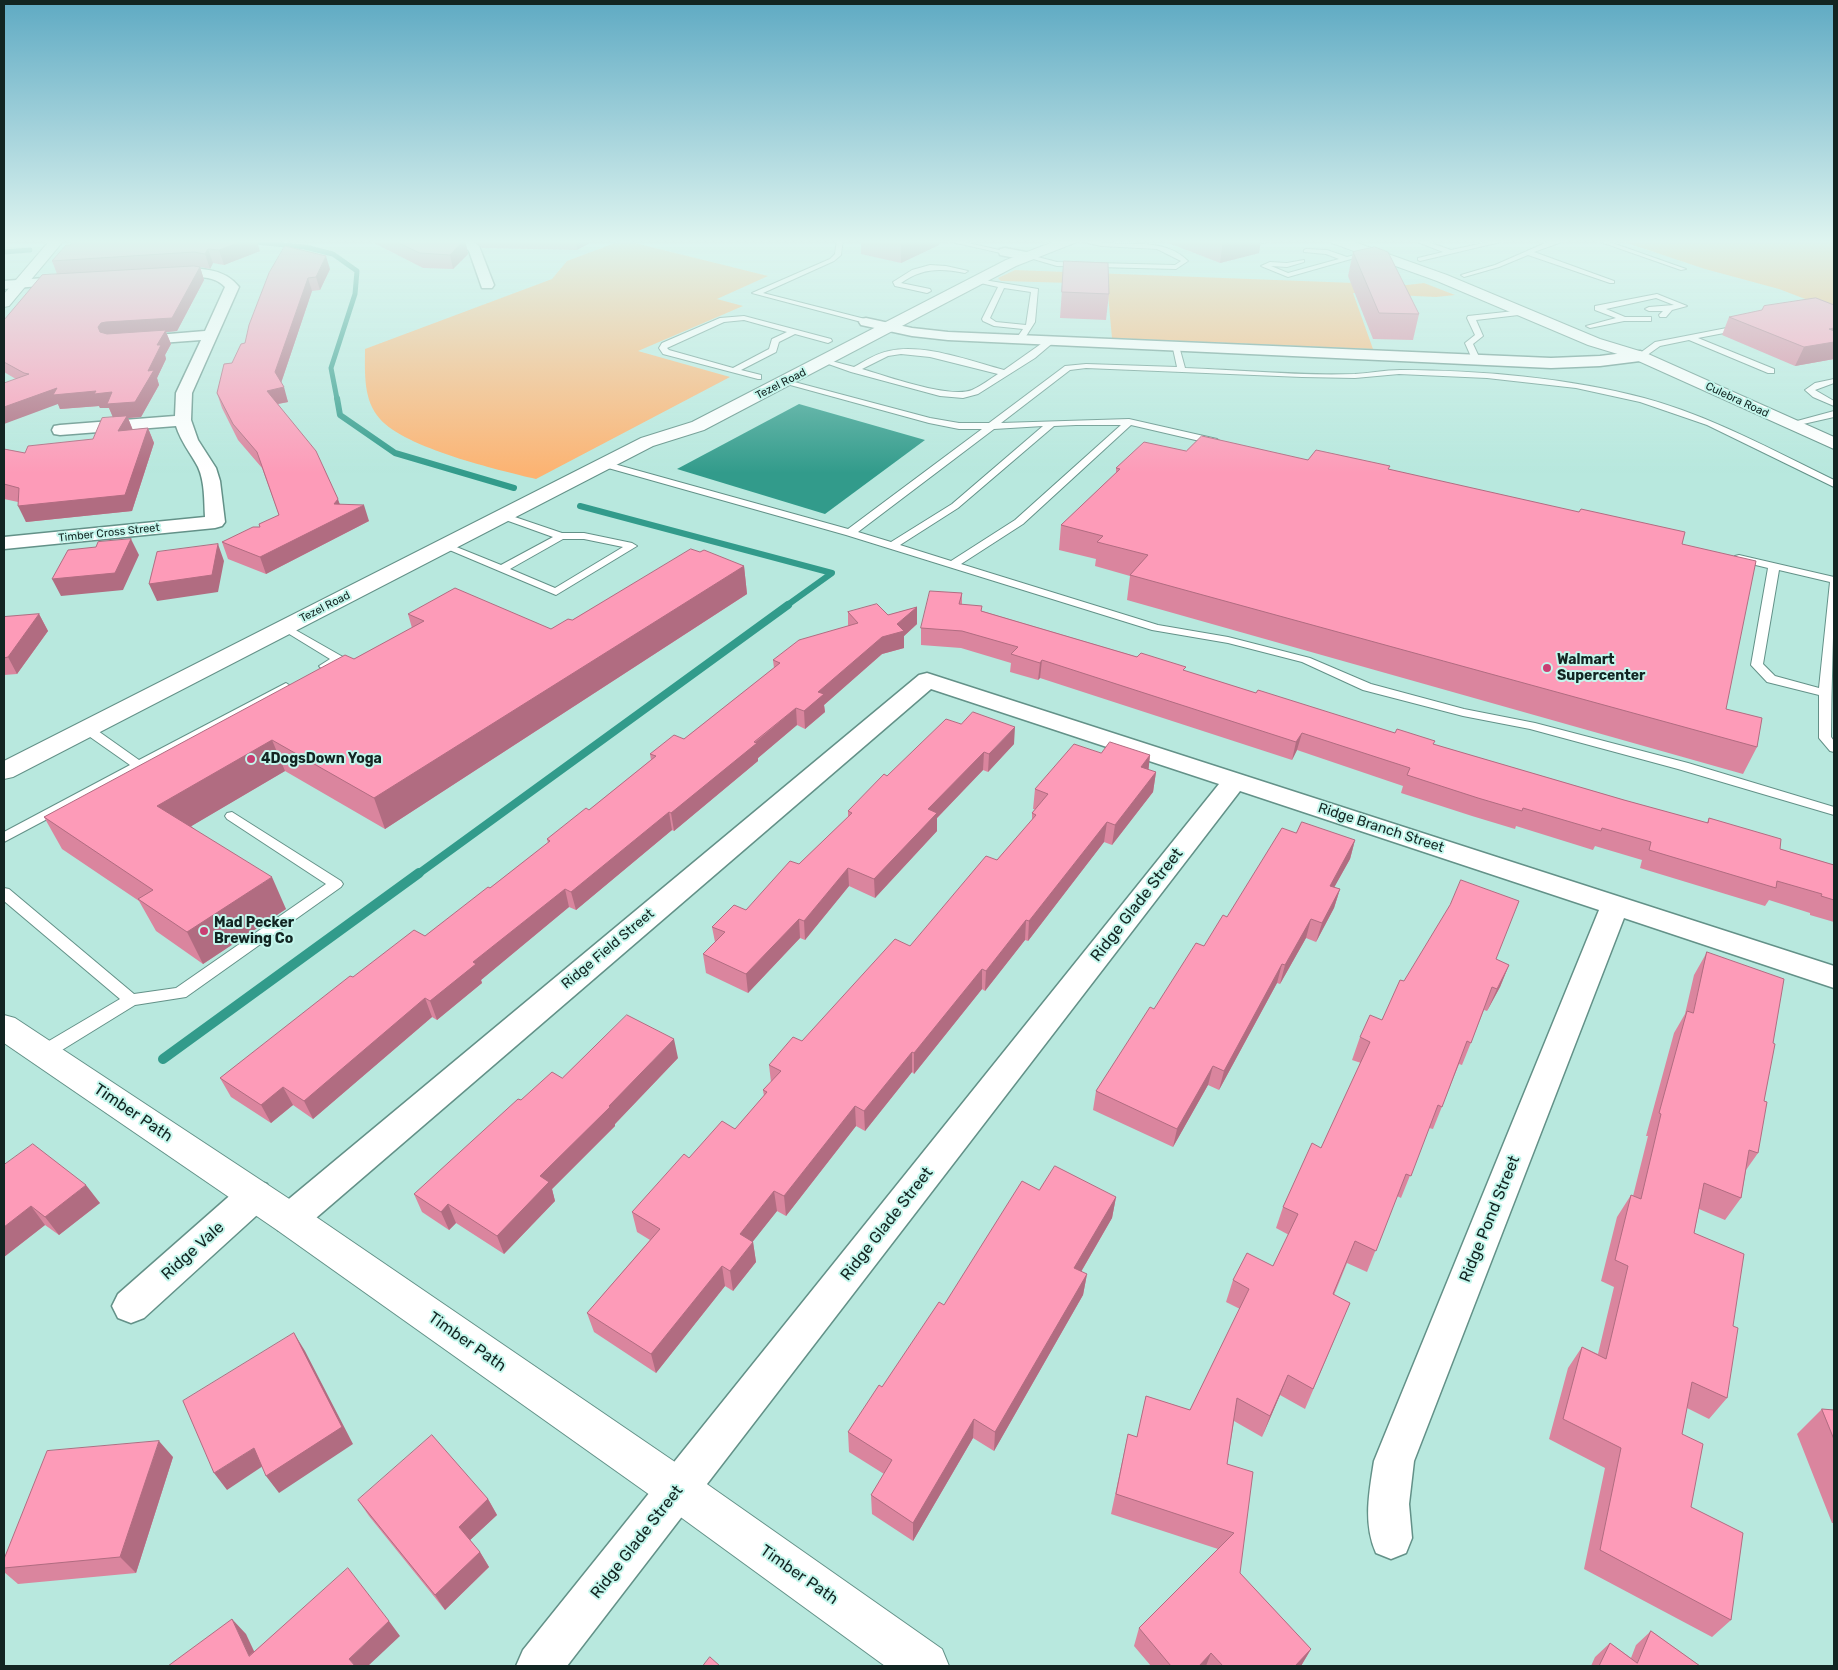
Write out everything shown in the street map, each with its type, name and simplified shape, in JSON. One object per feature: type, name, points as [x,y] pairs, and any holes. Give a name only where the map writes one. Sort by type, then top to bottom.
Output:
[{"type":"main road","name":"Tezel Road","points":[[810,350],[876,317]]},
{"type":"main road","name":"Tezel Road","points":[[741,385],[758,376],[781,374],[824,361],[905,317]]},
{"type":"main road","name":"Culebra Road","points":[[1536,317],[1594,342],[1640,356],[1834,444]]},
{"type":"main road","name":"Culebra Road","points":[[1568,317],[1612,335],[1640,356]]},
{"type":"main road","name":"Tezel Road","points":[[4,772],[647,442],[698,426],[781,374]]},
{"type":"main road","name":"Tezel Road","points":[[647,442],[672,420],[681,416]]},
{"type":"main road","name":"Timber Path","points":[[4,1026],[256,1195],[679,1490],[925,1666]]},
{"type":"street","points":[[60,430],[183,420],[184,393],[219,317]]},
{"type":"street","points":[[866,322],[932,335],[1024,333],[1050,341],[1574,363],[1640,356]]},
{"type":"street","points":[[122,342],[210,335]]},
{"type":"street","name":"Timber Cross Street","points":[[4,543],[215,522],[211,481],[207,468],[189,440],[183,420]]},
{"type":"street","name":"Ridge Branch Street","points":[[927,680],[1834,977]]},
{"type":"street","name":"Ridge Field Street","points":[[290,1219],[927,680]]},
{"type":"street","name":"Ridge Glade Street","points":[[539,1666],[1235,780]]},
{"type":"street","name":"Ridge Pond Street","points":[[1390,1538],[1388,1504],[1394,1460],[1616,905]]},
{"type":"street","name":"Ridge Vale","points":[[131,1306],[256,1195]]},
{"type":"lane","points":[[847,317],[866,322]]},
{"type":"lane","points":[[987,317],[986,319],[994,324],[1024,333],[1031,322],[1032,317]]},
{"type":"lane","points":[[1476,359],[1469,342],[1479,336],[1470,318],[1480,317]]},
{"type":"lane","points":[[1590,326],[1627,317]]},
{"type":"lane","points":[[1636,317],[1648,319]]},
{"type":"lane","points":[[758,376],[666,352],[662,348],[723,320],[732,318],[744,318],[828,341]]},
{"type":"lane","points":[[1640,356],[1658,344],[1751,325]]},
{"type":"lane","points":[[735,370],[773,350],[775,341],[794,332]]},
{"type":"lane","points":[[1690,338],[1771,371]]},
{"type":"lane","points":[[824,361],[943,394],[963,395],[975,392],[1032,356],[1050,341]]},
{"type":"lane","points":[[1175,346],[1182,371]]},
{"type":"lane","points":[[854,370],[892,353],[907,353],[931,356],[1005,373]]},
{"type":"lane","points":[[850,533],[1068,368],[1086,366],[1355,376],[1399,372],[1487,376],[1576,386],[1642,400],[1710,423],[1834,484]]},
{"type":"lane","points":[[781,374],[929,420],[959,426],[1129,422],[1222,443]]},
{"type":"lane","points":[[1834,381],[1818,384],[1809,390],[1834,404]]},
{"type":"lane","points":[[1790,424],[1834,414]]},
{"type":"lane","points":[[952,564],[1019,522],[1129,422]]},
{"type":"lane","points":[[892,546],[955,506],[1051,424]]},
{"type":"lane","points":[[604,464],[850,533],[1156,628],[1228,640],[1306,660],[1367,686],[1463,712],[1531,726],[1682,766],[1834,812]]},
{"type":"lane","points":[[444,546],[556,592],[632,546],[584,536],[561,536],[503,516]]},
{"type":"lane","points":[[502,570],[561,536]]},
{"type":"lane","points":[[1731,557],[1834,580]]},
{"type":"lane","points":[[1774,566],[1757,665],[1771,679],[1826,693]]},
{"type":"lane","points":[[1834,584],[1826,693],[1825,738],[1834,748]]},
{"type":"lane","points":[[285,627],[340,658],[313,672]]},
{"type":"lane","points":[[4,838],[296,682]]},
{"type":"lane","points":[[87,729],[139,766]]},
{"type":"lane","points":[[43,1053],[131,1000],[180,993],[336,884],[232,816]]},
{"type":"lane","points":[[4,893],[131,1000]]},
{"type":"shaded area","points":[[451,317],[717,317],[638,351],[730,377],[536,479],[453,456],[430,448],[392,430],[374,412],[370,403],[366,386],[365,349]]},
{"type":"shaded area","points":[[1110,317],[1362,317],[1373,349],[1112,338]]},
{"type":"shaded area","points":[[799,404],[925,440],[825,514],[677,469]]},
{"type":"building","points":[[7,317],[173,317],[106,322],[101,323],[98,327],[100,332],[107,334],[166,330],[157,345],[161,345],[148,371],[154,370],[135,402],[107,404],[112,392],[94,394],[96,391],[53,395],[57,388],[4,407],[4,383],[29,374],[4,362],[4,320]]},
{"type":"building","points":[[252,317],[294,317],[275,372],[284,387],[267,391],[316,451],[338,499],[334,504],[364,505],[260,557],[222,542],[253,527],[260,527],[259,524],[279,515],[257,452],[233,424],[217,393],[224,364],[232,363],[241,344],[245,343]]},
{"type":"building","points":[[1729,317],[1834,317],[1834,328],[1829,329],[1834,331],[1834,342],[1804,347]]},
{"type":"building","points":[[127,416],[118,431],[148,428],[125,495],[18,506],[19,488],[4,484],[4,449],[25,453],[28,446],[93,439],[102,418]]},
{"type":"building","name":"Walmart Supercenter","points":[[1202,436],[1308,460],[1316,450],[1390,466],[1388,469],[1579,512],[1581,509],[1685,532],[1682,544],[1756,561],[1726,709],[1762,718],[1757,747],[1130,575],[1148,555],[1097,542],[1103,536],[1061,525],[1120,469],[1116,468],[1144,442],[1186,451]]},
{"type":"building","points":[[131,539],[115,573],[52,579],[68,550],[96,547],[98,542]]},
{"type":"building","points":[[218,544],[212,575],[149,584],[157,552]]},
{"type":"building","points":[[691,549],[700,552],[704,550],[744,566],[374,798],[272,740],[157,806],[272,877],[187,932],[138,899],[153,890],[44,817],[345,655],[354,659],[424,621],[408,614],[455,588],[551,629],[568,619],[572,620]]},
{"type":"building","points":[[930,591],[962,593],[959,604],[982,606],[981,611],[1137,657],[1141,653],[1186,667],[1183,670],[1256,693],[1258,690],[1395,733],[1397,729],[1435,741],[1433,744],[1624,800],[1708,823],[1709,818],[1781,839],[1780,849],[1834,865],[1834,900],[1821,896],[1822,894],[1777,881],[1776,888],[1649,850],[1651,842],[1602,828],[1601,831],[1523,808],[1522,811],[1478,798],[1407,775],[1410,768],[1302,733],[1296,742],[1042,660],[1040,663],[1011,654],[1018,647],[962,631],[921,628]]},
{"type":"building","points":[[877,604],[888,615],[917,607],[897,624],[904,631],[882,637],[818,692],[824,694],[804,711],[796,708],[754,742],[757,743],[571,892],[565,889],[473,962],[476,964],[430,1001],[425,998],[304,1101],[283,1087],[261,1105],[220,1078],[350,976],[353,977],[414,930],[425,936],[488,887],[490,888],[550,841],[547,839],[586,808],[589,810],[656,756],[650,754],[674,735],[684,739],[780,663],[773,660],[799,640],[858,623],[848,612]]},
{"type":"building","points":[[39,614],[8,657],[4,658],[4,617]]},
{"type":"building","points":[[973,712],[1015,727],[989,754],[984,752],[928,809],[937,813],[874,879],[848,868],[804,921],[799,919],[746,974],[703,954],[725,932],[712,927],[734,905],[746,910],[790,861],[799,864],[852,813],[848,811],[884,774],[887,776],[946,719],[961,724]]},
{"type":"building","points":[[1110,742],[1150,755],[1141,767],[1156,772],[1115,825],[1107,822],[1029,921],[1026,920],[986,971],[982,969],[864,1111],[855,1106],[784,1196],[774,1191],[740,1234],[753,1242],[730,1271],[722,1266],[651,1354],[587,1313],[660,1229],[632,1212],[684,1154],[689,1158],[722,1121],[735,1129],[767,1092],[763,1090],[781,1071],[769,1065],[793,1037],[802,1041],[895,939],[910,946],[986,856],[997,860],[1036,815],[1032,813],[1048,794],[1035,789],[1074,744],[1101,753]]},
{"type":"building","points":[[1302,822],[1355,840],[1330,886],[1340,889],[1322,923],[1311,919],[1285,965],[1282,964],[1224,1071],[1213,1066],[1177,1129],[1096,1091],[1150,1007],[1154,1009],[1196,943],[1204,946],[1223,915],[1227,917],[1282,828],[1296,833]]},
{"type":"building","points":[[1461,880],[1519,901],[1496,959],[1509,965],[1497,989],[1492,987],[1471,1043],[1467,1041],[1442,1107],[1438,1105],[1411,1176],[1406,1174],[1376,1251],[1355,1241],[1333,1294],[1350,1303],[1313,1389],[1288,1375],[1270,1416],[1237,1398],[1227,1464],[1253,1472],[1240,1573],[1311,1649],[1295,1666],[1223,1666],[1211,1653],[1199,1666],[1171,1666],[1139,1628],[1234,1533],[1116,1494],[1128,1434],[1137,1437],[1146,1396],[1190,1410],[1249,1289],[1233,1280],[1247,1253],[1273,1266],[1298,1214],[1283,1207],[1312,1143],[1321,1148],[1370,1042],[1360,1037],[1370,1015],[1382,1020],[1400,980],[1404,981],[1450,905]]},
{"type":"building","points":[[1707,952],[1784,979],[1773,1043],[1775,1044],[1764,1101],[1767,1102],[1758,1153],[1749,1150],[1741,1198],[1704,1183],[1694,1233],[1744,1254],[1733,1326],[1738,1328],[1727,1398],[1692,1382],[1682,1434],[1703,1444],[1691,1507],[1743,1533],[1731,1620],[1600,1550],[1621,1448],[1563,1419],[1582,1347],[1606,1359],[1628,1266],[1615,1260],[1631,1195],[1641,1199],[1661,1114],[1659,1113],[1687,1011],[1693,1013]]},
{"type":"building","points":[[627,1015],[674,1039],[610,1107],[540,1176],[549,1182],[497,1236],[448,1204],[441,1212],[414,1194],[518,1099],[521,1100],[552,1072],[562,1078]]},
{"type":"building","points":[[33,1144],[86,1185],[45,1217],[31,1206],[4,1227],[4,1165]]},
{"type":"building","points":[[1055,1166],[1116,1197],[1074,1268],[1087,1274],[995,1432],[974,1419],[913,1523],[871,1495],[892,1460],[848,1432],[879,1385],[882,1387],[939,1302],[944,1305],[1022,1181],[1039,1190]]},
{"type":"building","points":[[294,1333],[342,1427],[266,1476],[254,1448],[214,1473],[183,1401]]},
{"type":"building","points":[[1822,1409],[1834,1410],[1834,1439]]},
{"type":"building","points":[[432,1435],[488,1499],[459,1527],[480,1552],[435,1595],[358,1500]]},
{"type":"building","points":[[159,1441],[120,1557],[4,1568],[4,1559],[47,1451]]},
{"type":"building","points":[[348,1568],[389,1621],[349,1659],[355,1666],[168,1666],[232,1619],[249,1656]]},
{"type":"building","points":[[1651,1631],[1700,1666],[1599,1666],[1610,1643],[1637,1663]]},
{"type":"building","points":[[710,1657],[720,1666],[703,1666]]},
{"type":"waterway","points":[[337,399],[331,368],[348,317]]},
{"type":"waterway","points":[[337,398],[340,415],[395,453],[514,488]]},
{"type":"waterway","points":[[580,506],[832,573],[786,606]]},
{"type":"waterway","points":[[418,874],[788,605]]},
{"type":"waterway","points":[[163,1059],[419,873]]},
{"type":"place","name":"Walmart Supercenter","points":[[1547,668]]},
{"type":"place","name":"4DogsDown Yoga","points":[[251,759]]},
{"type":"place","name":"Mad Pecker Brewing Co","points":[[204,931]]}]
